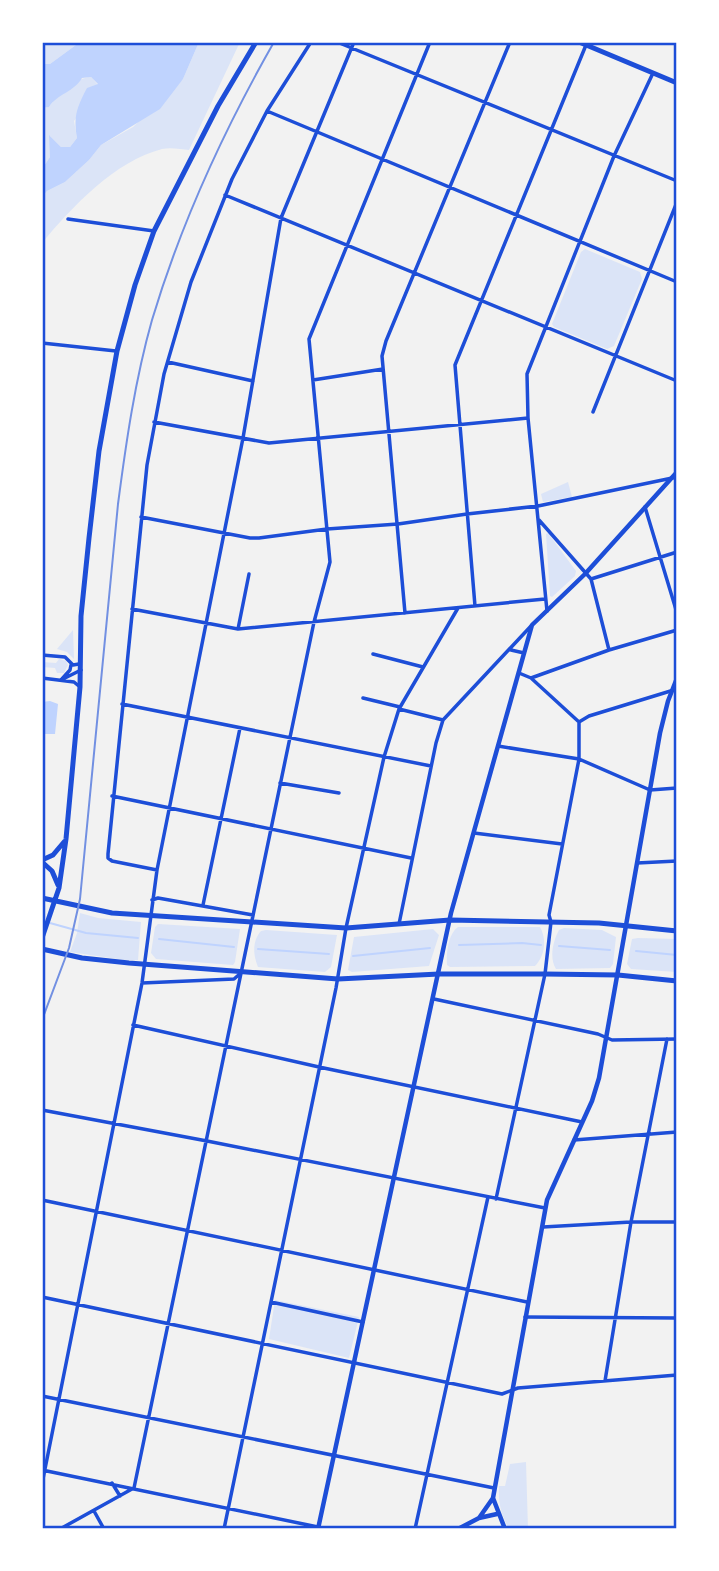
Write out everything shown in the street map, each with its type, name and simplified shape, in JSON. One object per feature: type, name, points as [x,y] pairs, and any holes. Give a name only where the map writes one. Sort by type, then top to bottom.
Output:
[{"type":"main road","points":[[42,938],[59,888],[66,839],[80,687],[81,616],[89,538],[99,451],[117,351],[135,285],[154,231],[219,106],[256,42]]},
{"type":"main road","points":[[579,42],[677,83]]},
{"type":"main road","points":[[59,888],[52,871],[42,861],[53,855],[66,839]]},
{"type":"main road","points":[[42,898],[95,911],[134,915],[252,918],[346,928],[450,920],[599,923],[677,930]]},
{"type":"main road","points":[[42,949],[82,958],[130,963],[338,979],[439,974],[545,974],[618,975],[677,981]]},
{"type":"street","points":[[157,870],[108,858],[112,796],[153,422],[191,282],[225,195],[267,111],[311,42]]},
{"type":"street","points":[[337,42],[677,181]]},
{"type":"street","points":[[42,1484],[142,983],[157,870],[243,438],[281,218],[354,42]]},
{"type":"street","points":[[60,1529],[134,1488],[314,622],[330,562],[309,339],[430,42]]},
{"type":"street","points":[[405,613],[382,356],[510,42]]},
{"type":"street","points":[[475,606],[455,365],[586,45]]},
{"type":"street","points":[[547,611],[528,418],[527,374],[614,156],[653,73]]},
{"type":"street","points":[[267,111],[677,282]]},
{"type":"street","points":[[225,195],[677,381]]},
{"type":"street","points":[[593,411],[677,202]]},
{"type":"street","points":[[68,219],[154,231]]},
{"type":"street","points":[[42,343],[117,351]]},
{"type":"street","points":[[168,362],[253,382]]},
{"type":"street","points":[[313,380],[383,369]]},
{"type":"street","points":[[153,422],[269,443],[528,418]]},
{"type":"street","points":[[141,517],[250,538],[398,524],[538,506],[670,479],[677,475]]},
{"type":"street","points":[[399,924],[411,858],[443,720],[532,625],[585,574],[670,479]]},
{"type":"street","points":[[645,507],[677,613]]},
{"type":"street","points":[[539,519],[591,579],[609,650]]},
{"type":"street","points":[[591,579],[677,552]]},
{"type":"street","points":[[238,629],[249,574]]},
{"type":"street","points":[[132,609],[238,629],[545,599]]},
{"type":"street","points":[[224,1529],[338,979],[346,928],[384,757],[400,708],[458,608]]},
{"type":"street","points":[[44,1470],[318,1528],[450,920],[532,625]]},
{"type":"street","points":[[531,678],[609,650],[677,630]]},
{"type":"street","points":[[511,650],[524,653]]},
{"type":"street","points":[[373,654],[423,667]]},
{"type":"street","points":[[42,655],[65,657],[81,667]]},
{"type":"street","points":[[61,680],[70,670],[68,660]]},
{"type":"street","points":[[61,680],[81,667]]},
{"type":"street","points":[[496,1199],[545,974],[551,922],[549,915],[579,760],[579,722],[531,678],[518,673]]},
{"type":"street","points":[[42,678],[74,682],[80,687]]},
{"type":"street","points":[[479,1518],[492,1498],[547,1200],[595,1092],[662,724],[677,678]]},
{"type":"street","points":[[579,722],[589,716],[674,689]]},
{"type":"street","points":[[363,698],[443,720]]},
{"type":"street","points":[[122,704],[431,766]]},
{"type":"street","points":[[203,905],[240,728]]},
{"type":"street","points":[[498,746],[579,760],[650,790],[677,788]]},
{"type":"street","points":[[280,783],[339,793]]},
{"type":"street","points":[[112,796],[411,858]]},
{"type":"street","points":[[474,833],[562,844]]},
{"type":"street","points":[[636,863],[677,861]]},
{"type":"street","points":[[152,900],[158,898],[203,905],[252,918]]},
{"type":"street","points":[[142,983],[234,979],[243,971]]},
{"type":"street","points":[[434,999],[534,1019],[598,1034],[612,1040],[677,1039]]},
{"type":"street","points":[[133,1025],[582,1122]]},
{"type":"street","points":[[605,1381],[631,1222],[667,1039]]},
{"type":"street","points":[[42,1110],[546,1208]]},
{"type":"street","points":[[574,1140],[677,1132]]},
{"type":"street","points":[[415,1529],[488,1197]]},
{"type":"street","points":[[42,1200],[527,1302]]},
{"type":"street","points":[[542,1227],[677,1222]]},
{"type":"street","points":[[42,1297],[502,1394],[677,1375]]},
{"type":"street","points":[[271,1303],[363,1322]]},
{"type":"street","points":[[524,1317],[677,1318]]},
{"type":"street","points":[[42,1396],[494,1488]]},
{"type":"street","points":[[112,1483],[120,1496]]},
{"type":"street","points":[[492,1498],[505,1529]]},
{"type":"street","points":[[94,1511],[104,1529]]},
{"type":"street","points":[[458,1529],[479,1518],[497,1514]]},
{"type":"shaded area","points":[[42,42],[80,42],[50,64],[42,64]]},
{"type":"shaded area","points":[[199,42],[240,42],[189,150],[162,149],[128,164],[96,187],[42,243],[42,197],[47,191],[65,182],[101,145],[133,127],[183,79]]},
{"type":"shaded area","points":[[91,77],[98,85],[74,121],[77,138],[70,147],[61,147],[50,136],[50,157],[42,169],[42,108],[49,107],[73,84]]},
{"type":"shaded area","points":[[585,249],[640,272],[642,279],[614,346],[607,349],[552,324],[581,252]]},
{"type":"shaded area","points":[[568,482],[572,497],[543,502],[541,494]]},
{"type":"shaded area","points":[[548,533],[576,571],[575,576],[552,597],[546,534]]},
{"type":"shaded area","points":[[73,630],[74,659],[67,652],[57,649]]},
{"type":"shaded area","points":[[59,659],[66,661],[68,665],[64,673],[57,673],[55,668],[42,667],[42,662],[56,663]]},
{"type":"shaded area","points":[[80,913],[98,918],[141,922],[138,960],[70,952]]},
{"type":"shaded area","points":[[158,924],[240,929],[235,962],[233,965],[156,959],[151,953],[155,927]]},
{"type":"shaded area","points":[[458,927],[540,927],[544,937],[543,952],[535,966],[450,967],[447,965],[448,944]]},
{"type":"shaded area","points":[[433,929],[439,935],[429,966],[352,972],[348,970],[354,937]]},
{"type":"shaded area","points":[[559,930],[602,930],[616,937],[613,964],[610,968],[556,969],[552,955],[554,944]]},
{"type":"shaded area","points":[[261,931],[337,935],[331,967],[325,972],[258,967],[254,953],[255,944]]},
{"type":"shaded area","points":[[632,939],[677,939],[677,972],[631,969],[627,964]]},
{"type":"shaded area","points":[[275,1300],[359,1317],[349,1358],[269,1339]]},
{"type":"shaded area","points":[[526,1462],[528,1529],[509,1529],[501,1508],[499,1486],[505,1486],[510,1464]]},
{"type":"water","points":[[80,42],[199,42],[183,79],[160,109],[101,145],[65,182],[47,191],[42,197],[42,169],[50,157],[49,135],[61,147],[70,147],[77,138],[76,118],[81,101],[87,88],[98,84],[91,77],[82,78],[75,87],[49,107],[42,108],[42,64],[50,64]]},
{"type":"water","points":[[42,702],[58,704],[55,734],[42,734]]},
{"type":"waterway","points":[[50,923],[86,933],[138,938]]},
{"type":"waterway","points":[[159,939],[234,947]]},
{"type":"waterway","points":[[459,945],[541,945]]},
{"type":"waterway","points":[[559,946],[610,950]]},
{"type":"waterway","points":[[353,956],[430,948]]},
{"type":"waterway","points":[[258,949],[329,954]]},
{"type":"waterway","points":[[636,951],[677,955]]},
{"type":"railway","points":[[42,1020],[69,948],[80,899],[118,504],[146,343],[190,213],[221,143],[274,42]]}]
